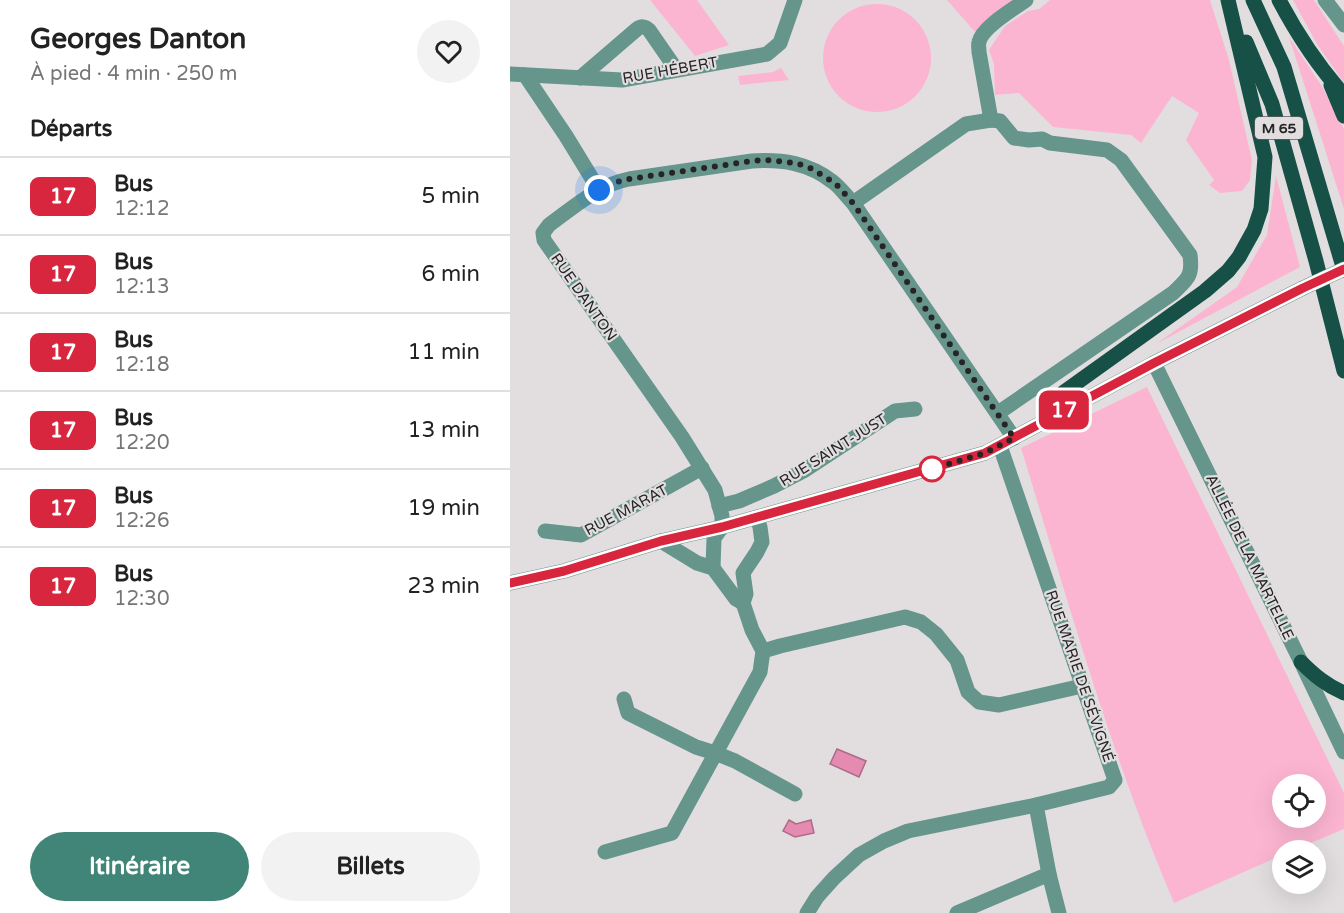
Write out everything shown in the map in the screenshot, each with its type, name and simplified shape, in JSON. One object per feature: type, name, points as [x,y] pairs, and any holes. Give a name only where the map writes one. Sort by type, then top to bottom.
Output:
[{"type":"main road","name":"M 65","points":[[1228,0],[1272,104],[1344,370]]},
{"type":"main road","points":[[1054,416],[1056,402],[1064,392],[1228,272],[1254,230],[1261,208],[1265,157],[1228,0]]},
{"type":"main road","name":"M 65","points":[[1253,0],[1284,67],[1344,269]]},
{"type":"main road","points":[[1279,0],[1298,35],[1327,76],[1344,95]]},
{"type":"main road","points":[[1327,76],[1344,116]]},
{"type":"main road","points":[[1302,662],[1318,679],[1344,693]]},
{"type":"street","name":"RUE HÉBERT","points":[[517,74],[622,80],[767,54],[780,43],[795,0]]},
{"type":"street","points":[[991,120],[979,41],[984,32],[1026,0]]},
{"type":"street","points":[[1325,0],[1344,26]]},
{"type":"street","points":[[580,78],[641,27],[649,30],[676,69]]},
{"type":"street","points":[[517,74],[566,136],[599,190]]},
{"type":"street","points":[[853,203],[966,124],[1000,121],[1014,138],[1042,139],[1050,144],[1107,150],[1114,154],[1190,255],[1189,277],[1173,293],[998,413]]},
{"type":"street","name":"RUE DANTON","points":[[722,527],[722,516],[715,490],[702,468],[544,240],[543,233],[549,225],[599,190],[617,182],[765,160],[796,163],[810,168],[835,183],[853,203],[1014,438]]},
{"type":"street","points":[[510,583],[564,571],[661,541],[757,518],[985,453],[1154,363],[1344,269]]},
{"type":"street","name":"ALLÉE DE LA MARTELLE","points":[[1154,363],[1344,752]]},
{"type":"street","name":"RUE SAINT-JUST","points":[[719,506],[756,494],[805,470],[895,411],[915,409]]},
{"type":"street","name":"RUE MARIE DE SÉVIGNÉ","points":[[807,913],[817,897],[834,878],[859,855],[884,841],[908,831],[1036,805],[1109,787],[1115,780],[1000,446]]},
{"type":"street","name":"RUE MARAT","points":[[545,531],[581,535],[702,468]]},
{"type":"street","points":[[605,852],[672,833],[760,672],[763,651],[752,630],[743,603],[746,594],[744,573],[762,542],[757,518]]},
{"type":"street","points":[[722,527],[714,538],[713,568],[735,599],[743,603]]},
{"type":"street","points":[[661,541],[697,563],[713,568]]},
{"type":"street","points":[[763,651],[905,617],[921,622],[936,634],[957,660],[968,692],[980,702],[999,705],[1082,686]]},
{"type":"street","points":[[624,699],[628,712],[795,794]]},
{"type":"street","points":[[1036,805],[1059,913]]},
{"type":"street","points":[[957,913],[1049,874]]},
{"type":"shaded area","points":[[650,0],[697,0],[729,45],[695,56]]},
{"type":"shaded area","points":[[947,0],[1019,0],[975,32]]},
{"type":"shaded area","points":[[1050,0],[1210,0],[1229,60],[1252,160],[1250,180],[1242,191],[1220,193],[1209,185],[1214,180],[1186,140],[1199,113],[1172,96],[1141,143],[1131,135],[1053,127],[1019,93],[995,95],[994,64],[989,50],[1005,26],[1028,11],[1039,9]]},
{"type":"shaded area","points":[[1293,0],[1314,0],[1344,46],[1344,83],[1317,44]]},
{"type":"shaded area","points":[[877,4],[898,8],[915,20],[927,37],[931,58],[927,79],[915,96],[898,108],[877,112],[856,108],[839,96],[827,79],[823,58],[827,37],[839,20],[856,8]]},
{"type":"shaded area","points":[[1289,37],[1323,88],[1344,129],[1344,209]]},
{"type":"shaded area","points":[[781,68],[789,80],[740,85],[738,76],[773,72]]},
{"type":"shaded area","points":[[1276,176],[1300,267],[1156,344],[1237,287],[1267,235]]},
{"type":"shaded area","points":[[1147,387],[1344,793],[1344,829],[1318,840],[1272,840],[1272,859],[1174,903],[1151,848],[1110,735],[1021,448]]},
{"type":"shaded area","points":[[837,749],[866,761],[859,777],[830,764]]},
{"type":"shaded area","points":[[789,820],[796,824],[811,820],[814,833],[795,837],[783,831]]},
{"type":"bus line","name":"17","points":[[510,583],[564,571],[661,541],[722,527],[985,453],[1154,363],[1344,269]]},
{"type":"route","points":[[599,190],[629,179],[765,160],[796,163],[810,168],[835,183],[853,203],[1014,438],[985,453],[932,469]]}]
